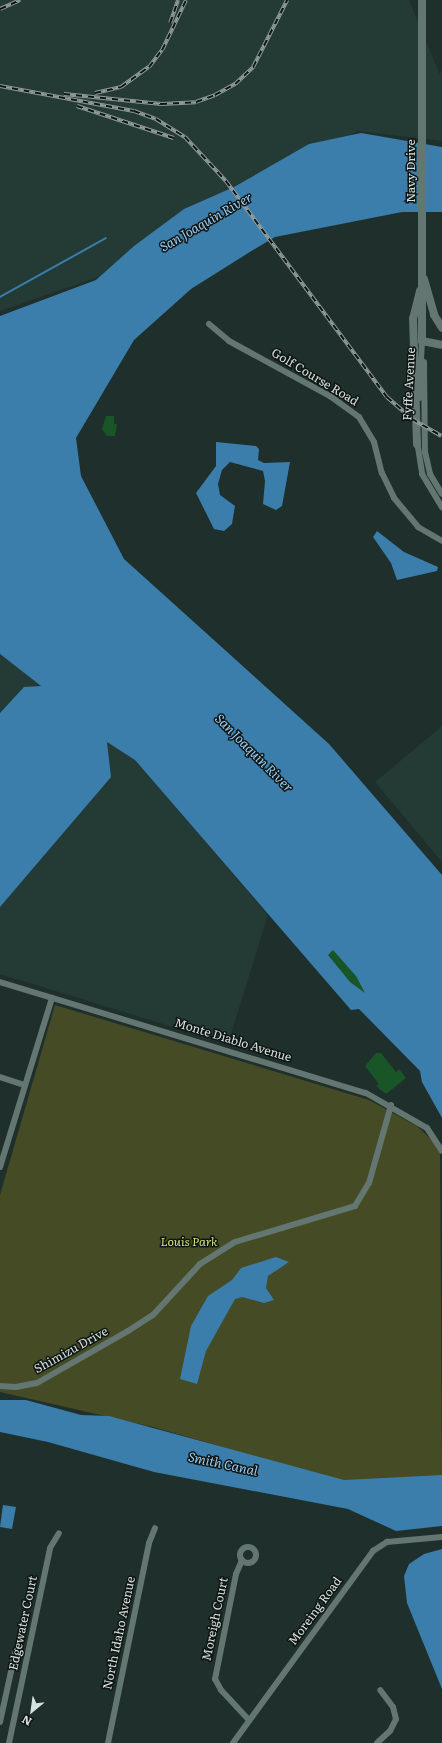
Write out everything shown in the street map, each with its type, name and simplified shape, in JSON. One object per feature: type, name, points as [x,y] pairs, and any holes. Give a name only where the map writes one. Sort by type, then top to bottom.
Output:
[{"type":"street","name":"Navy Drive","points":[[422,0],[422,341]]},
{"type":"street","points":[[423,277],[430,291],[434,315],[442,328]]},
{"type":"street","points":[[423,277],[413,320],[417,398],[417,446],[422,474],[442,507]]},
{"type":"street","name":"Golf Course Road","points":[[209,324],[228,341],[311,386],[359,417],[374,442],[382,473],[394,498],[418,527],[442,541]]},
{"type":"street","points":[[422,341],[442,344]]},
{"type":"street","name":"Fyffe Avenue","points":[[417,398],[422,341]]},
{"type":"street","name":"Fyffe Avenue","points":[[422,341],[426,403],[425,452],[430,474],[442,494]]},
{"type":"street","name":"Monte Diablo Avenue","points":[[0,982],[332,1082],[391,1106],[427,1128],[442,1151]]},
{"type":"street","points":[[0,1168],[52,998]]},
{"type":"street","points":[[0,1078],[25,1085]]},
{"type":"street","name":"Shimizu Drive","points":[[0,1386],[16,1387],[37,1383],[128,1331],[153,1315],[200,1264],[235,1242],[355,1206],[369,1183],[391,1106]]},
{"type":"street","name":"North Idaho Avenue","points":[[108,1743],[149,1543],[155,1528]]},
{"type":"street","name":"Edgewater Court","points":[[9,1743],[50,1548],[59,1533]]},
{"type":"street","name":"Moreing Road","points":[[232,1743],[373,1551],[387,1542],[442,1537]]},
{"type":"street","name":"Moreigh Court","points":[[242,1560],[236,1574],[215,1679],[221,1690],[249,1720]]},
{"type":"street","points":[[0,1722],[15,1653]]},
{"type":"street","points":[[377,1743],[390,1731],[396,1719],[390,1701],[380,1690]]},
{"type":"shaded area","points":[[0,0],[409,0],[440,75],[442,64],[442,141],[358,131],[201,222],[101,276],[0,311]]},
{"type":"shaded area","points":[[0,654],[135,760],[268,915],[228,1044],[0,974]]},
{"type":"shaded area","points":[[442,726],[442,862],[375,782]]},
{"type":"green space","name":"Louis Park","points":[[55,1005],[369,1100],[417,1126],[440,1148],[442,1480],[348,1483],[153,1427],[0,1392],[0,1195]]},
{"type":"water","name":"San Joaquin River","points":[[361,133],[442,147],[442,212],[402,212],[275,237],[253,250],[191,289],[134,340],[76,438],[81,476],[124,559],[329,744],[442,875],[442,1118],[422,1082],[420,1071],[359,1009],[351,1010],[135,760],[107,742],[111,777],[0,907],[0,713],[24,687],[41,686],[0,654],[0,316],[96,280],[134,246],[184,209],[234,187],[309,144]]},
{"type":"water","points":[[216,442],[256,446],[259,449],[258,460],[264,463],[290,462],[282,506],[276,510],[263,504],[265,481],[263,471],[230,462],[222,470],[218,484],[220,495],[235,506],[232,524],[224,531],[214,529],[196,493],[216,466]]},
{"type":"water","points":[[377,531],[404,552],[438,567],[437,571],[397,580],[391,563],[373,537]]},
{"type":"water","points":[[276,1257],[289,1262],[268,1276],[266,1288],[274,1300],[264,1303],[242,1297],[235,1299],[206,1351],[197,1384],[180,1379],[191,1326],[208,1296],[232,1280],[241,1268]]},
{"type":"water","name":"Smith Canal","points":[[0,1400],[26,1400],[81,1415],[109,1416],[344,1480],[442,1475],[442,1526],[396,1531],[348,1509],[154,1472],[48,1442],[0,1432]]},
{"type":"water","points":[[3,1505],[16,1507],[12,1529],[0,1527]]},
{"type":"water","points":[[442,1549],[442,1689],[407,1603],[404,1576],[409,1564],[424,1554]]},
{"type":"building","points":[[106,416],[114,416],[114,424],[117,424],[115,436],[107,436],[102,429]]},
{"type":"building","points":[[333,950],[356,976],[365,993],[350,982],[328,955]]},
{"type":"building","points":[[376,1053],[381,1053],[396,1072],[399,1069],[406,1078],[386,1094],[376,1086],[379,1084],[365,1066]]},
{"type":"waterway","points":[[0,297],[106,238]]},
{"type":"railway","points":[[0,9],[20,0]]},
{"type":"railway","points":[[170,23],[178,0]]},
{"type":"railway","points":[[95,93],[121,87],[149,67],[162,50],[186,0]]},
{"type":"railway","points":[[64,94],[161,104],[196,102],[215,95],[235,84],[253,67],[287,0]]},
{"type":"railway","points":[[0,86],[134,111],[156,119],[185,137],[226,181],[387,397],[412,419],[442,436]]},
{"type":"railway","points":[[77,106],[174,138]]}]
